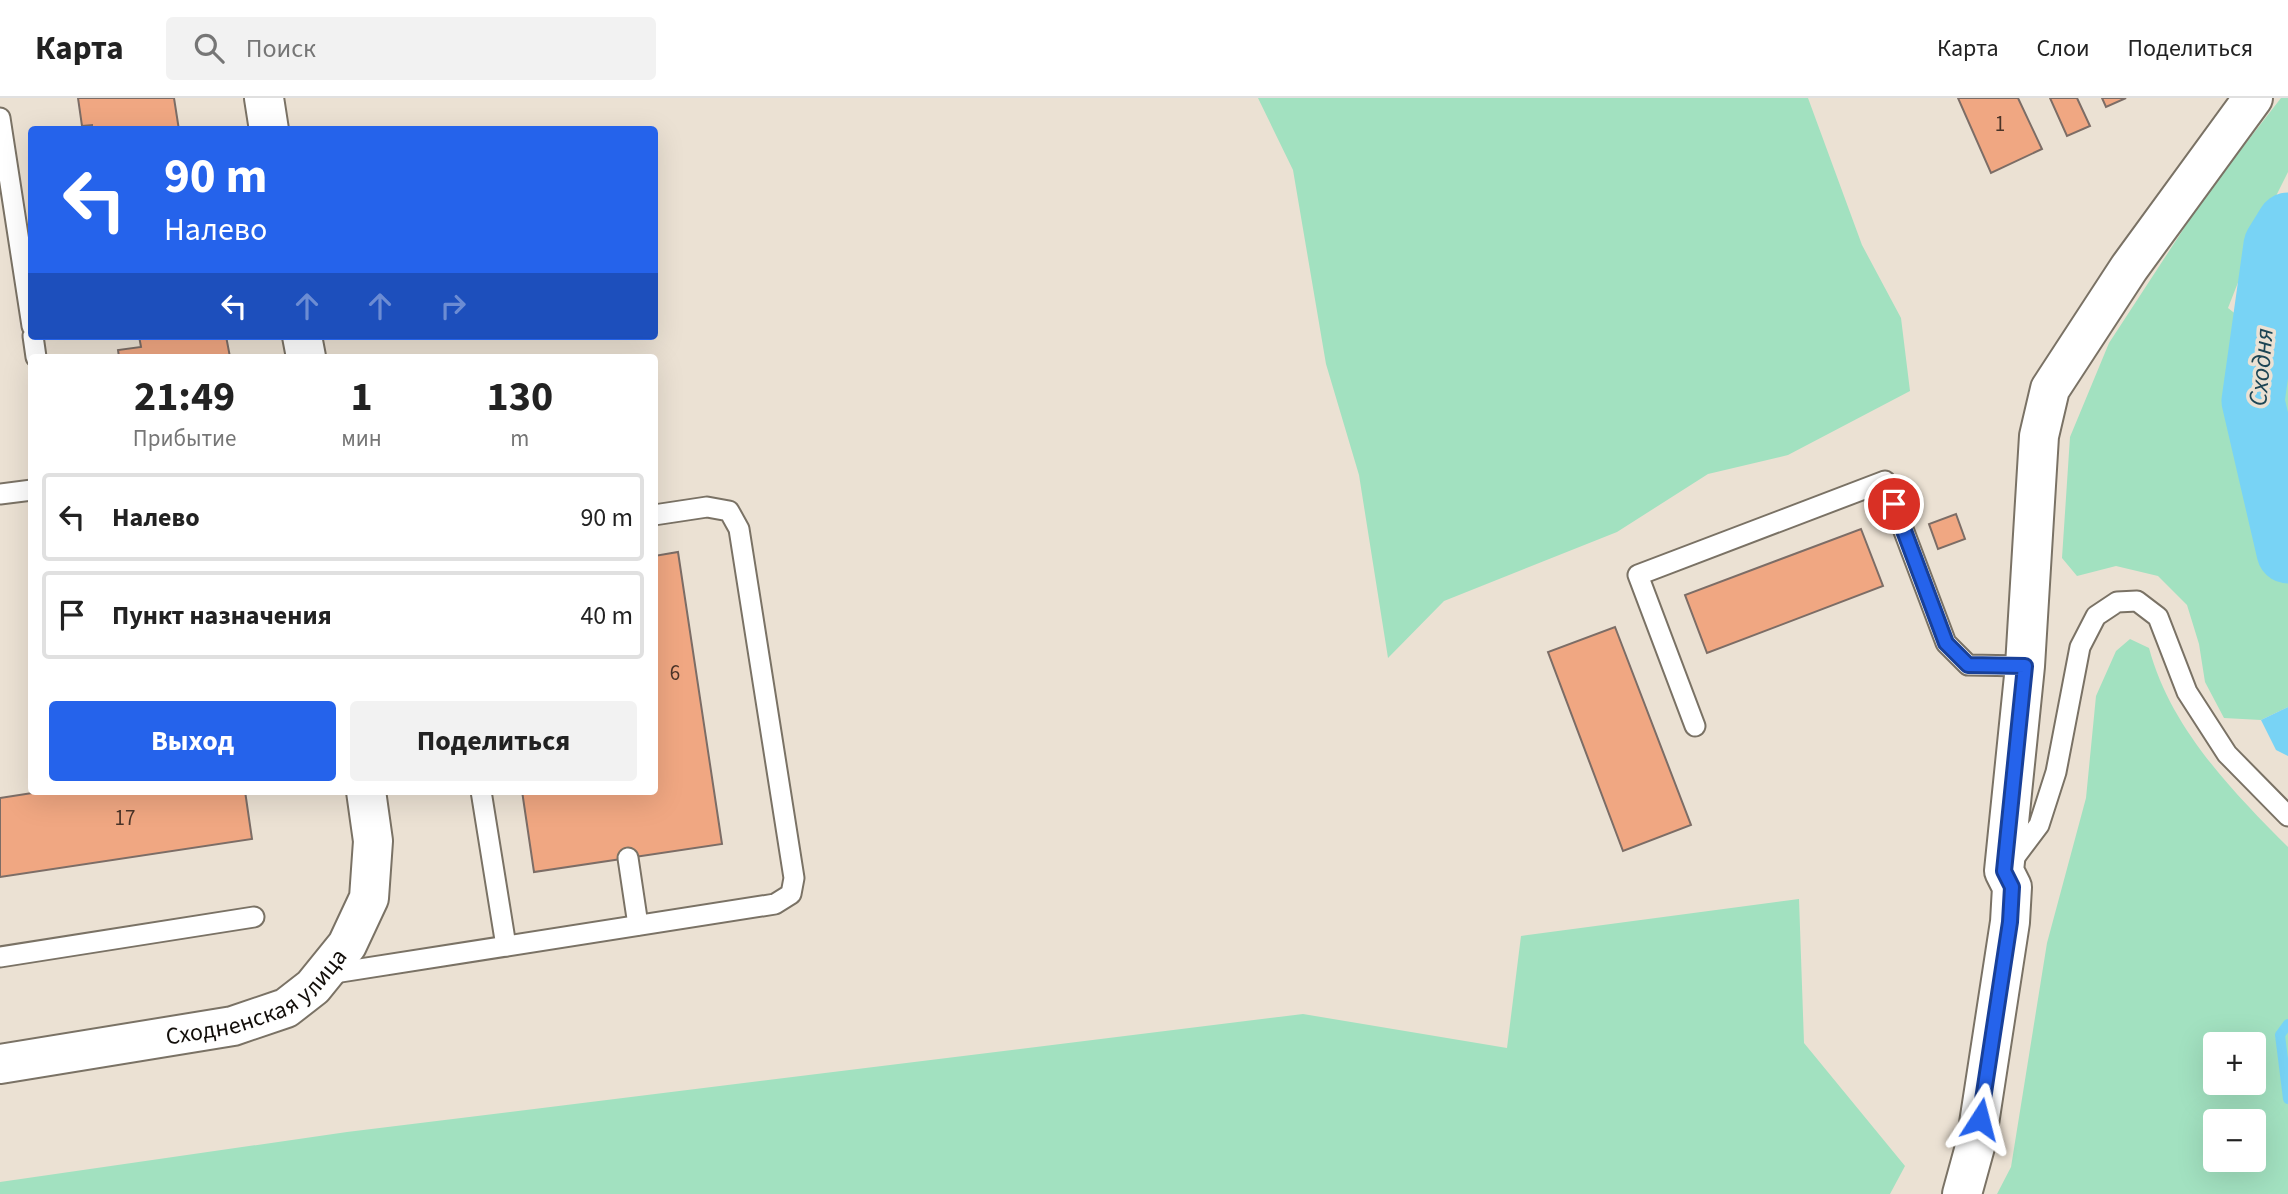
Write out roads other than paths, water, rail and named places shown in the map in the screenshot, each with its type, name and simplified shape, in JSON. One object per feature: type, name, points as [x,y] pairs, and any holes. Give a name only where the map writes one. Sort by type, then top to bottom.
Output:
[{"type":"street","points":[[264,98],[268,126]]},
{"type":"street","points":[[1962,1194],[1978,1131],[2010,922],[2012,887],[2004,871],[2025,666],[2039,436],[2050,389],[2129,268],[2253,98]]},
{"type":"street","name":"Сходненская улица","points":[[0,1064],[233,1026],[286,1008],[313,987],[347,945],[369,898],[373,841],[367,795]]},
{"type":"lane","points":[[0,118],[28,300]]},
{"type":"lane","points":[[1695,726],[1638,575],[1885,481],[1946,643],[1968,665],[2025,666]]},
{"type":"lane","points":[[0,494],[28,490]]},
{"type":"lane","points":[[323,975],[775,904],[791,894],[794,878],[740,529],[729,511],[707,507],[658,514]]},
{"type":"lane","points":[[2004,871],[2039,825],[2056,772],[2080,647],[2096,616],[2117,602],[2137,601],[2158,617],[2187,692],[2227,754],[2288,816]]},
{"type":"lane","points":[[482,795],[506,946]]},
{"type":"lane","points":[[628,858],[638,925]]},
{"type":"lane","points":[[0,957],[254,917]]},
{"type":"water","points":[[2288,707],[2288,756],[2276,750],[2261,720]]},
{"type":"waterway","name":"Сходня","points":[[2288,224],[2275,245],[2253,401],[2288,552]]},
{"type":"waterway","points":[[2288,1024],[2280,1035],[2288,1099]]}]
